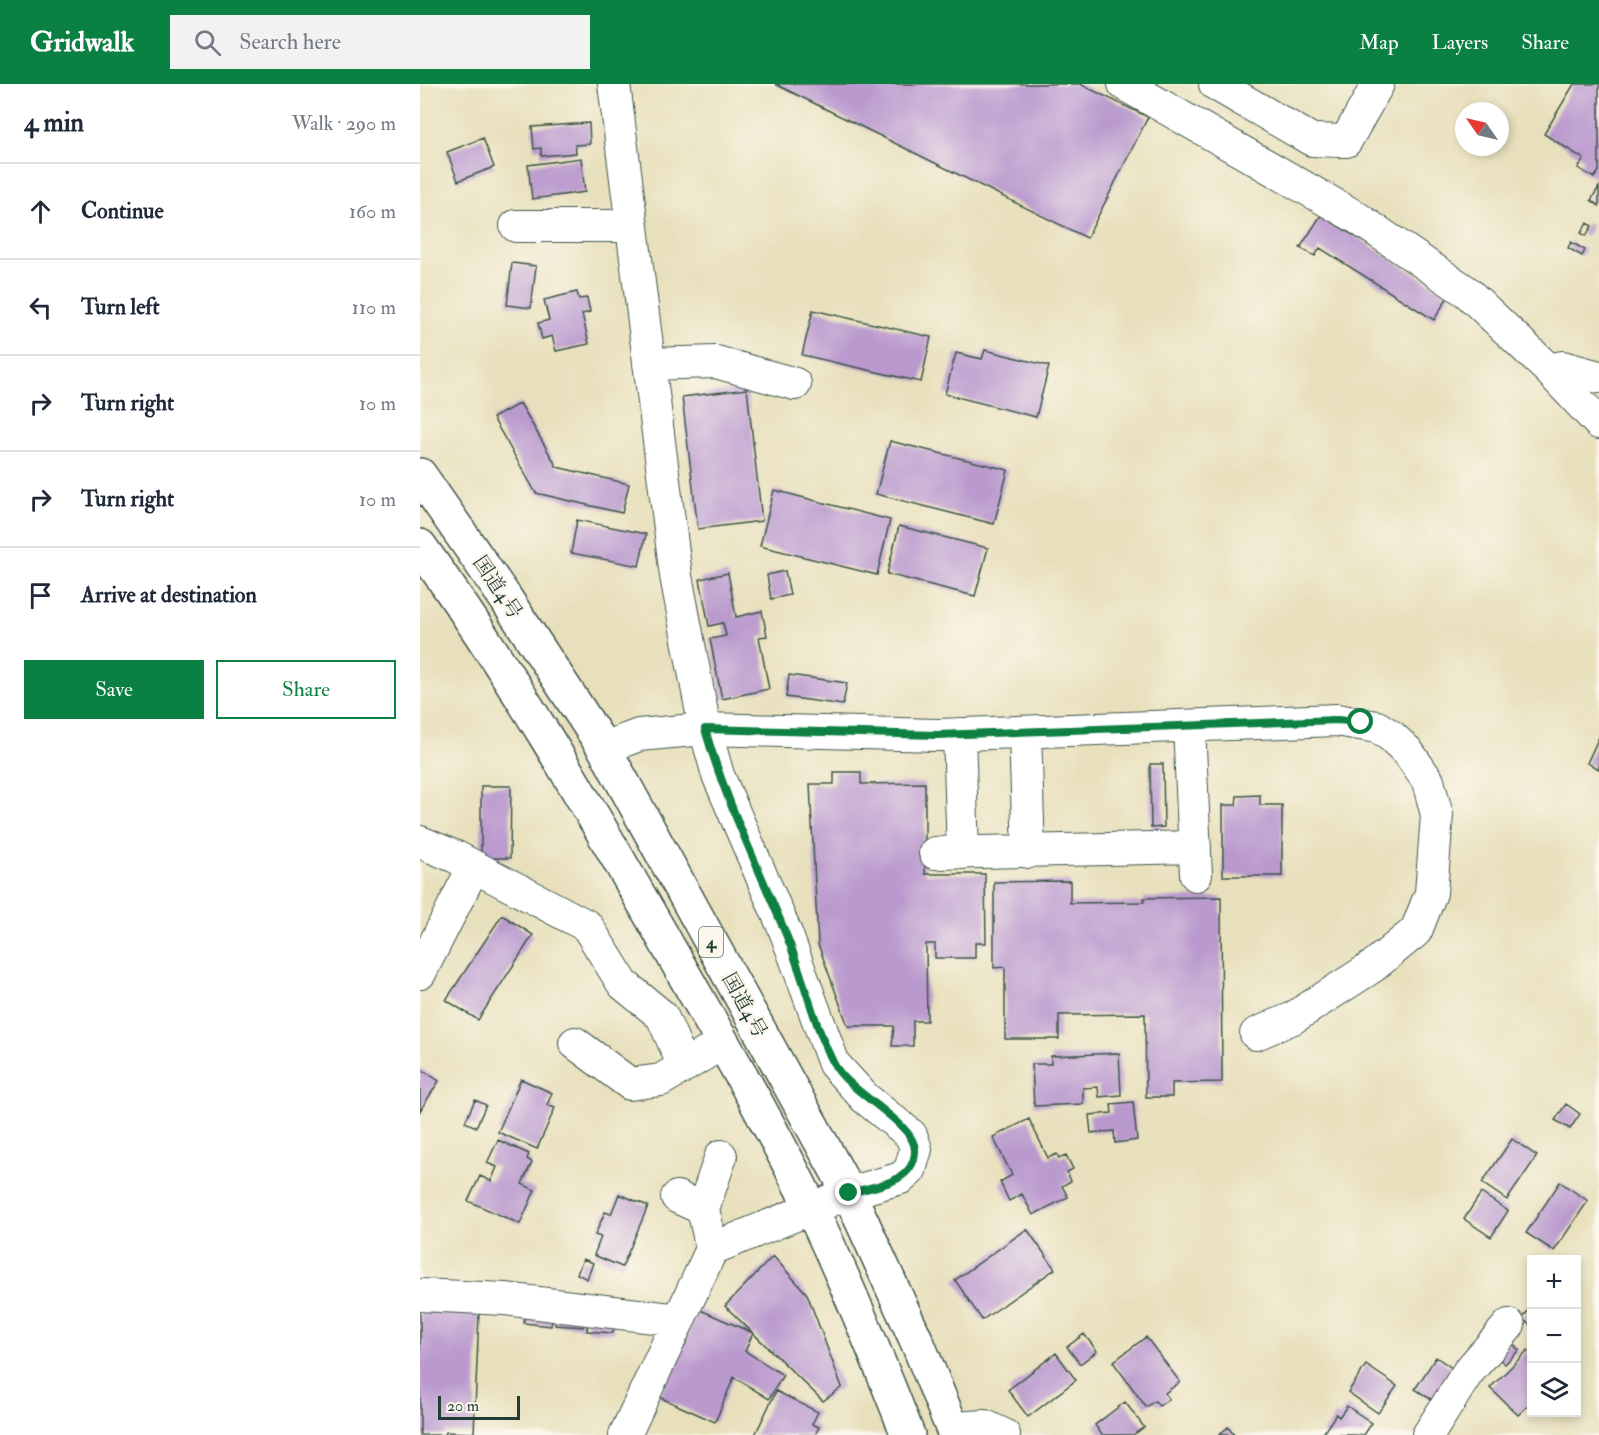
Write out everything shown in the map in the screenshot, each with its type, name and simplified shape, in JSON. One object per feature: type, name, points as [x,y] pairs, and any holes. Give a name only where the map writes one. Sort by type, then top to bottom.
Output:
[{"type":"highway","name":"国道4号","points":[[420,475],[506,599],[604,748],[849,1193],[918,1344],[954,1432]]},
{"type":"highway","name":"国道4号","points":[[420,546],[477,626],[573,778],[723,1043],[811,1209],[870,1338],[908,1435]]},
{"type":"street","points":[[614,84],[676,576],[705,729],[718,775],[786,933],[834,1064],[865,1098],[903,1126],[915,1143],[915,1159],[901,1178],[849,1193],[712,1249],[625,1435]]},
{"type":"street","points":[[1124,84],[1356,216],[1467,292],[1549,370],[1599,423]]},
{"type":"street","points":[[1215,84],[1312,140],[1346,141],[1378,84]]},
{"type":"street","points":[[516,226],[632,226]]},
{"type":"street","points":[[649,364],[717,362],[795,384]]},
{"type":"street","points":[[1549,370],[1562,367],[1599,377]]},
{"type":"street","points":[[604,748],[639,735],[705,729],[959,734],[1337,720],[1369,724],[1391,736],[1408,752],[1428,781],[1437,815],[1431,893],[1416,931],[1372,967],[1293,1018],[1256,1034]]},
{"type":"street","points":[[959,734],[949,853],[1029,852],[1196,861],[1189,726]]},
{"type":"street","points":[[1025,732],[1029,852]]},
{"type":"street","points":[[420,842],[456,856],[473,868],[587,926],[623,984],[662,1016],[684,1066]]},
{"type":"street","points":[[420,973],[473,868]]},
{"type":"street","points":[[575,1043],[630,1084],[661,1080],[723,1043]]},
{"type":"street","points":[[712,1249],[690,1203],[721,1156]]},
{"type":"street","points":[[420,1295],[505,1299],[679,1320]]},
{"type":"street","points":[[1428,1435],[1468,1372],[1509,1325]]},
{"type":"street","points":[[954,1432],[985,1426],[1005,1435]]},
{"type":"building","points":[[775,84],[1080,84],[1148,117],[1087,238]]},
{"type":"building","points":[[1574,84],[1599,84],[1599,171],[1594,178],[1578,168],[1584,159],[1544,134]]},
{"type":"building","points":[[589,123],[590,144],[575,145],[576,153],[541,156],[541,148],[534,149],[532,127]]},
{"type":"building","points":[[483,138],[494,167],[458,181],[447,152]]},
{"type":"building","points":[[581,158],[585,192],[532,199],[528,165]]},
{"type":"building","points":[[1599,187],[1599,206],[1591,200]]},
{"type":"building","points":[[1321,215],[1449,295],[1434,320],[1320,248],[1315,256],[1300,248]]},
{"type":"building","points":[[1587,223],[1592,226],[1586,236],[1581,233]]},
{"type":"building","points":[[1571,242],[1585,250],[1582,256],[1568,248]]},
{"type":"building","points":[[512,263],[536,266],[531,308],[507,305]]},
{"type":"building","points":[[577,292],[579,299],[587,298],[590,312],[582,314],[589,344],[556,351],[552,336],[542,339],[538,323],[549,320],[544,300]]},
{"type":"building","points":[[813,310],[931,337],[921,382],[802,355]]},
{"type":"building","points":[[985,350],[1049,366],[1036,417],[945,394],[956,353],[982,359]]},
{"type":"building","points":[[747,389],[762,521],[698,529],[682,397]]},
{"type":"building","points":[[520,403],[557,467],[629,484],[622,513],[536,493],[493,418]]},
{"type":"building","points":[[890,441],[1008,470],[994,524],[876,494]]},
{"type":"building","points":[[774,490],[890,520],[877,575],[760,546]]},
{"type":"building","points":[[577,520],[646,534],[639,566],[571,553]]},
{"type":"building","points":[[899,526],[988,548],[975,596],[887,574]]},
{"type":"building","points":[[785,571],[790,595],[771,599],[767,575]]},
{"type":"building","points":[[728,573],[736,617],[762,611],[767,636],[759,637],[769,689],[722,699],[710,639],[726,636],[723,623],[709,626],[700,579]]},
{"type":"building","points":[[789,675],[847,683],[843,705],[786,697]]},
{"type":"building","points":[[1599,737],[1599,769],[1587,763]]},
{"type":"building","points":[[1150,764],[1163,764],[1164,827],[1151,828]]},
{"type":"building","points":[[834,772],[861,772],[861,784],[925,783],[925,874],[985,874],[986,943],[975,943],[975,958],[935,958],[935,944],[926,944],[927,1021],[913,1021],[913,1046],[892,1046],[894,1026],[848,1026],[818,944],[810,784],[834,784]]},
{"type":"building","points":[[481,786],[511,786],[510,858],[481,858]]},
{"type":"building","points":[[1260,795],[1260,805],[1282,805],[1282,876],[1223,876],[1223,805],[1236,805],[1237,796]]},
{"type":"building","points":[[1070,881],[1070,903],[1144,902],[1144,898],[1221,897],[1222,1082],[1172,1083],[1172,1097],[1146,1097],[1145,1014],[1059,1015],[1059,1039],[1005,1039],[1005,967],[994,968],[994,882]]},
{"type":"building","points":[[502,915],[533,935],[478,1020],[446,1000]]},
{"type":"building","points":[[1119,1053],[1121,1095],[1099,1097],[1098,1087],[1083,1088],[1083,1104],[1034,1106],[1032,1064],[1051,1064],[1051,1056]]},
{"type":"building","points":[[420,1068],[439,1081],[420,1111]]},
{"type":"building","points":[[521,1079],[552,1093],[547,1105],[555,1108],[537,1149],[498,1132]]},
{"type":"building","points":[[475,1100],[486,1105],[476,1127],[465,1122]]},
{"type":"building","points":[[1133,1102],[1137,1140],[1115,1143],[1114,1131],[1091,1133],[1089,1115],[1112,1113],[1111,1104]]},
{"type":"building","points":[[1566,1104],[1580,1114],[1570,1129],[1555,1120]]},
{"type":"building","points":[[1029,1119],[1048,1158],[1057,1154],[1059,1158],[1066,1155],[1073,1169],[1067,1172],[1071,1181],[1062,1186],[1068,1197],[1033,1215],[1022,1194],[1009,1201],[1000,1182],[1012,1175],[993,1137]]},
{"type":"building","points":[[1512,1139],[1537,1156],[1507,1200],[1482,1183]]},
{"type":"building","points":[[498,1140],[529,1154],[527,1159],[532,1162],[522,1184],[535,1190],[520,1224],[468,1201],[480,1176],[491,1181],[497,1167],[487,1163]]},
{"type":"building","points":[[1560,1182],[1588,1201],[1554,1251],[1526,1233]]},
{"type":"building","points":[[1481,1193],[1508,1211],[1491,1237],[1464,1219]]},
{"type":"building","points":[[619,1194],[648,1206],[622,1267],[594,1255],[601,1237],[595,1235],[605,1212],[611,1214]]},
{"type":"building","points":[[1027,1229],[1055,1269],[982,1320],[955,1280]]},
{"type":"building","points":[[773,1256],[807,1294],[842,1387],[823,1401],[725,1306]]},
{"type":"building","points":[[583,1259],[593,1263],[587,1279],[577,1274]]},
{"type":"building","points":[[698,1309],[753,1333],[745,1351],[783,1375],[769,1399],[734,1377],[715,1422],[659,1397]]},
{"type":"building","points":[[420,1311],[479,1313],[474,1433],[446,1432],[445,1435],[420,1435]]},
{"type":"building","points":[[526,1311],[553,1314],[551,1326],[524,1323]]},
{"type":"building","points":[[1527,1312],[1527,1322],[1522,1319]]},
{"type":"building","points":[[557,1314],[584,1317],[583,1327],[555,1325]]},
{"type":"building","points":[[588,1318],[615,1321],[613,1333],[587,1331]]},
{"type":"building","points":[[1084,1334],[1097,1351],[1080,1364],[1067,1347]]},
{"type":"building","points":[[1146,1337],[1180,1382],[1165,1393],[1169,1399],[1159,1406],[1155,1401],[1146,1407],[1113,1362]]},
{"type":"building","points":[[1510,1341],[1519,1350],[1505,1364],[1496,1356]]},
{"type":"building","points":[[1527,1351],[1527,1407],[1518,1415],[1490,1388]]},
{"type":"building","points":[[1056,1353],[1076,1380],[1028,1417],[1008,1390]]},
{"type":"building","points":[[1436,1357],[1456,1371],[1435,1402],[1415,1389]]},
{"type":"building","points":[[1366,1365],[1397,1386],[1378,1413],[1348,1392]]},
{"type":"building","points":[[776,1391],[818,1412],[812,1424],[819,1427],[815,1435],[755,1435]]},
{"type":"building","points":[[1125,1402],[1144,1427],[1133,1435],[1102,1435],[1095,1425]]},
{"type":"building","points":[[1347,1406],[1372,1423],[1364,1435],[1322,1435],[1336,1414],[1339,1417]]},
{"type":"building","points":[[1228,1427],[1234,1435],[1219,1435]]},
{"type":"route","points":[[849,1193],[901,1178],[910,1170],[915,1159],[915,1143],[911,1134],[903,1126],[865,1098],[846,1080],[834,1064],[786,933],[718,775],[705,729],[937,735],[1337,720],[1361,722]]}]
